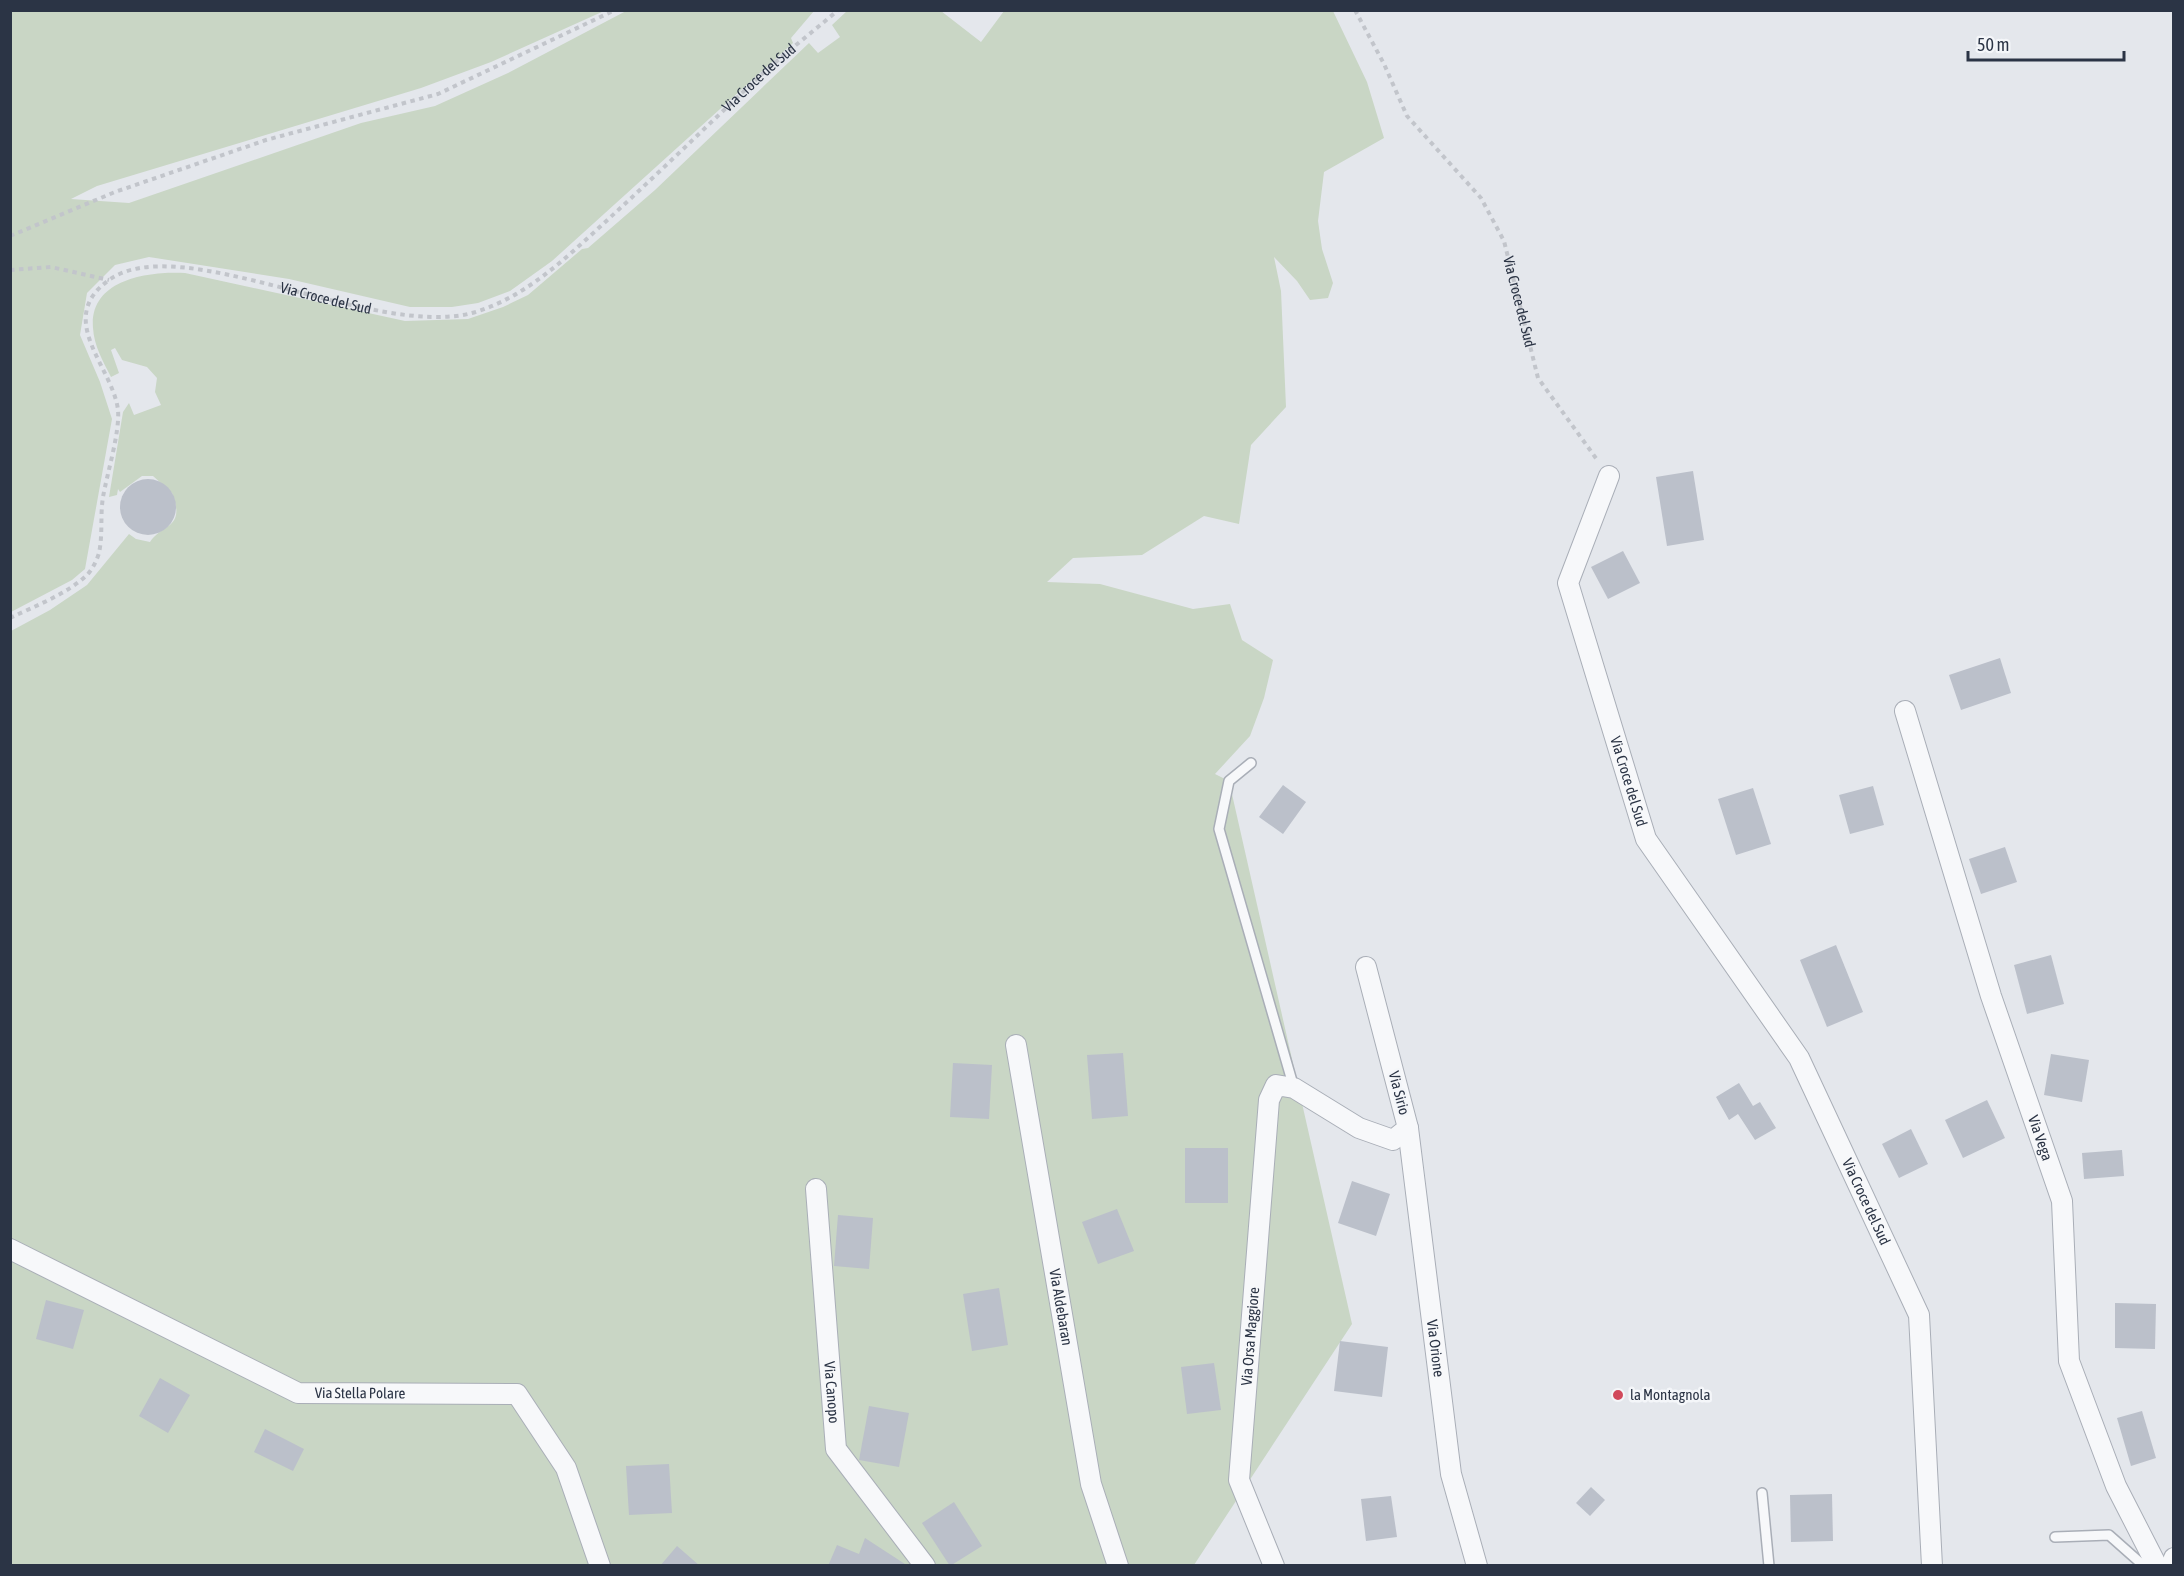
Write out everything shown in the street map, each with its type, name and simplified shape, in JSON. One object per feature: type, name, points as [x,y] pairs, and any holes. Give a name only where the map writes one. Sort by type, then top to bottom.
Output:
[{"type":"street","name":"Via Croce del Sud","points":[[1609,476],[1568,583],[1646,839],[1799,1058],[1919,1315],[1932,1566]]},
{"type":"street","name":"Via Vega","points":[[1905,711],[1991,996],[2062,1201],[2069,1361],[2116,1486],[2157,1566]]},
{"type":"street","name":"Via Sirio","points":[[1294,1088],[1359,1128],[1393,1140],[1408,1128],[1366,967]]},
{"type":"street","name":"Via Aldebaran","points":[[1016,1045],[1091,1484],[1118,1566]]},
{"type":"street","name":"Via Orsa Maggiore","points":[[1274,1566],[1239,1480],[1269,1100],[1276,1085],[1294,1088]]},
{"type":"street","name":"Via Orione","points":[[1408,1128],[1451,1474],[1477,1566]]},
{"type":"street","name":"Via Canopo","points":[[816,1189],[836,1449],[925,1566]]},
{"type":"street","name":"Via Stella Polare","points":[[10,1249],[298,1393],[517,1394],[566,1468],[600,1566]]},
{"type":"street","points":[[2172,1566],[2174,1558]]},
{"type":"lane","points":[[1251,763],[1229,781],[1219,829],[1294,1088]]},
{"type":"lane","points":[[1762,1493],[1769,1566]]},
{"type":"lane","points":[[2055,1537],[2109,1535],[2144,1566]]},
{"type":"path","points":[[10,236],[115,192],[266,140],[438,94],[615,10]]},
{"type":"path","name":"Via Croce del Sud","points":[[10,618],[73,585],[89,574],[98,557],[103,529],[102,502],[118,414],[115,396],[87,339],[87,321],[90,304],[96,292],[109,280],[143,266],[161,265],[225,275],[405,316],[469,313],[496,304],[522,291],[559,264],[704,132],[762,74],[838,10]]},
{"type":"path","name":"Via Croce del Sud","points":[[1355,10],[1384,64],[1407,116],[1482,198],[1504,242],[1538,378],[1609,476]]},
{"type":"path","points":[[10,270],[51,267],[109,280]]},
{"type":"green space","points":[[10,11],[604,11],[491,62],[421,88],[97,186],[71,199],[129,203],[361,123],[435,106],[508,73],[626,11],[814,11],[791,38],[793,43],[552,261],[510,291],[478,303],[452,307],[410,307],[289,279],[149,257],[115,265],[87,293],[80,335],[100,382],[112,419],[85,569],[72,580],[11,612]]},
{"type":"green space","points":[[847,11],[941,11],[981,42],[1004,11],[1333,11],[1367,82],[1384,138],[1324,172],[1318,221],[1322,249],[1333,283],[1328,298],[1310,300],[1297,281],[1274,257],[1281,291],[1286,407],[1251,445],[1239,524],[1204,516],[1142,555],[1073,558],[1047,582],[1100,584],[1193,609],[1230,604],[1242,640],[1273,660],[1264,698],[1250,736],[1215,774],[1229,781],[1352,1324],[1194,1565],[11,1566],[11,631],[50,610],[87,585],[129,534],[136,539],[150,542],[171,524],[176,513],[172,493],[153,476],[142,476],[120,492],[118,489],[117,495],[109,497],[123,412],[129,403],[134,415],[161,405],[155,392],[157,378],[147,367],[122,360],[115,348],[111,350],[119,373],[111,377],[95,341],[94,311],[101,298],[124,281],[171,273],[185,273],[405,321],[468,319],[503,307],[528,295],[582,249],[588,248],[655,190],[809,43],[818,53],[840,37],[832,25]]},
{"type":"building","points":[[1693,471],[1704,540],[1667,546],[1656,477]]},
{"type":"building","points":[[148,479],[159,481],[168,487],[174,496],[176,507],[174,518],[168,527],[159,533],[148,535],[137,533],[128,527],[122,518],[120,507],[122,496],[128,487],[137,481]]},
{"type":"building","points":[[1623,551],[1640,583],[1608,599],[1591,567]]},
{"type":"building","points":[[2000,658],[2011,693],[1961,710],[1949,675]]},
{"type":"building","points":[[1283,785],[1306,802],[1283,834],[1259,817]]},
{"type":"building","points":[[1873,786],[1884,825],[1850,834],[1839,795]]},
{"type":"building","points":[[1753,788],[1771,844],[1736,855],[1718,799]]},
{"type":"building","points":[[2005,847],[2017,882],[1981,894],[1969,859]]},
{"type":"building","points":[[1836,945],[1863,1012],[1827,1027],[1800,960]]},
{"type":"building","points":[[2051,955],[2064,1004],[2027,1014],[2014,965]]},
{"type":"building","points":[[1123,1053],[1128,1116],[1092,1119],[1087,1055]]},
{"type":"building","points":[[2051,1054],[2089,1060],[2082,1102],[2044,1095]]},
{"type":"building","points":[[953,1063],[992,1065],[989,1119],[950,1117]]},
{"type":"building","points":[[1739,1083],[1753,1106],[1760,1102],[1776,1128],[1755,1140],[1738,1114],[1729,1120],[1716,1097]]},
{"type":"building","points":[[1987,1100],[2005,1138],[1963,1158],[1945,1120]]},
{"type":"building","points":[[1911,1129],[1928,1164],[1899,1178],[1882,1144]]},
{"type":"building","points":[[1185,1148],[1228,1148],[1228,1203],[1185,1203]]},
{"type":"building","points":[[2122,1150],[2124,1176],[2084,1179],[2082,1153]]},
{"type":"building","points":[[1352,1181],[1390,1194],[1376,1236],[1338,1223]]},
{"type":"building","points":[[1117,1209],[1134,1251],[1098,1264],[1082,1222]]},
{"type":"building","points":[[838,1215],[873,1218],[869,1269],[834,1266]]},
{"type":"building","points":[[999,1288],[1008,1345],[972,1351],[963,1294]]},
{"type":"building","points":[[46,1300],[84,1310],[73,1349],[36,1339]]},
{"type":"building","points":[[2115,1303],[2156,1304],[2155,1349],[2115,1348]]},
{"type":"building","points":[[1340,1341],[1388,1347],[1382,1397],[1334,1391]]},
{"type":"building","points":[[1214,1363],[1221,1410],[1187,1414],[1181,1367]]},
{"type":"building","points":[[160,1378],[190,1395],[168,1433],[139,1416]]},
{"type":"building","points":[[869,1406],[909,1413],[899,1467],[859,1460]]},
{"type":"building","points":[[2142,1411],[2156,1458],[2131,1466],[2117,1418]]},
{"type":"building","points":[[265,1429],[304,1449],[293,1471],[254,1452]]},
{"type":"building","points":[[669,1464],[672,1513],[629,1515],[626,1466]]},
{"type":"building","points":[[1591,1487],[1605,1500],[1590,1516],[1576,1503]]},
{"type":"building","points":[[1832,1494],[1833,1541],[1791,1542],[1790,1495]]},
{"type":"building","points":[[1391,1496],[1397,1537],[1366,1541],[1361,1499]]},
{"type":"building","points":[[954,1502],[982,1546],[950,1566],[922,1523]]},
{"type":"building","points":[[865,1538],[908,1566],[828,1566],[837,1545],[859,1554]]},
{"type":"building","points":[[677,1546],[700,1566],[660,1566]]},
{"type":"place","name":"la Montagnola","points":[[1618,1395]]}]
